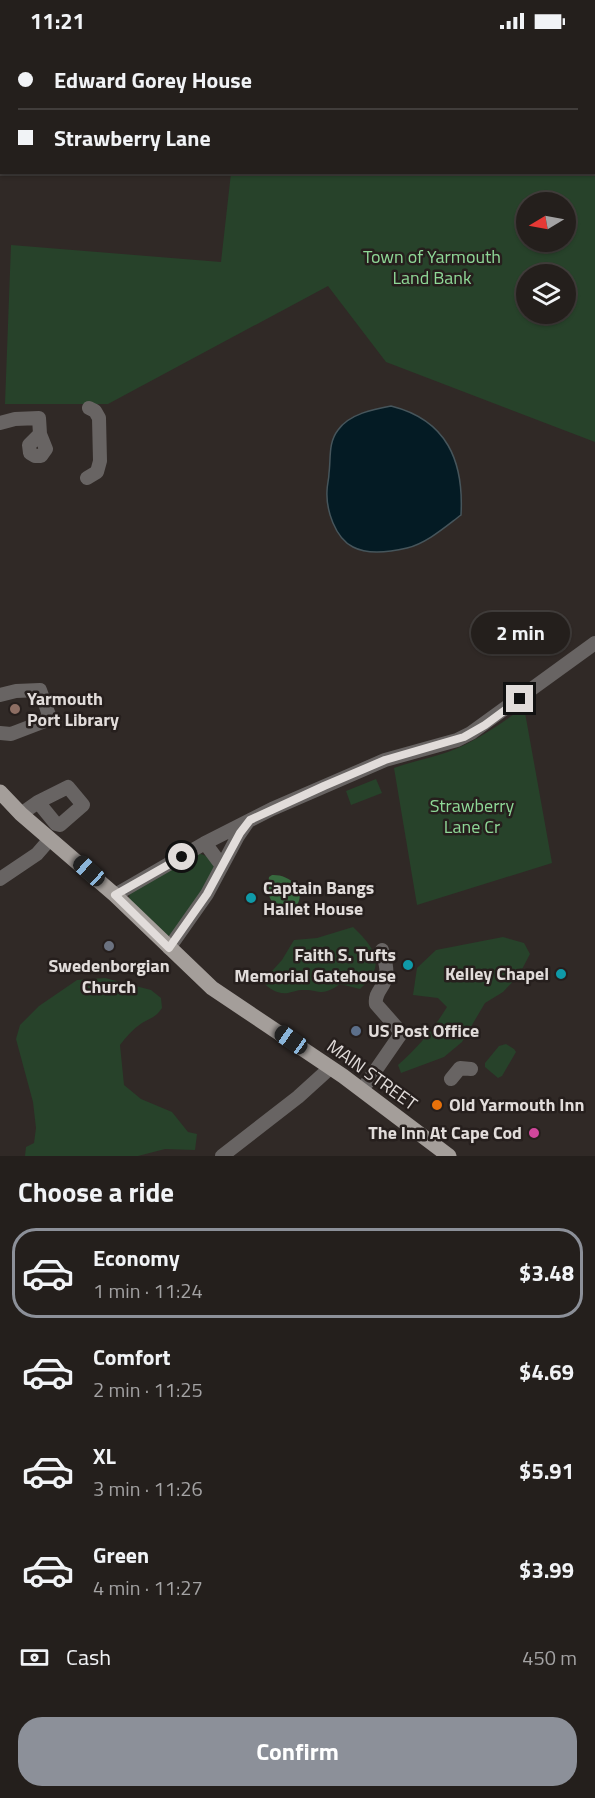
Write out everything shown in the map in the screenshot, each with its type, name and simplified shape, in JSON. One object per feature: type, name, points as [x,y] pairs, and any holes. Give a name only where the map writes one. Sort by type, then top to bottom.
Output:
[{"type":"main road","name":"MAIN STREET","points":[[0,792],[21,814],[115,895],[212,988],[362,1090],[449,1156]]},
{"type":"street","points":[[87,477],[97,472],[100,461],[99,418],[95,411],[89,408]]},
{"type":"street","points":[[0,423],[15,419],[39,418],[40,434]]},
{"type":"street","points":[[115,895],[205,843],[324,786],[385,760],[457,740],[471,733],[595,643]]},
{"type":"street","points":[[0,695],[16,691],[40,690],[49,715],[45,721],[11,734],[0,733]]},
{"type":"street","points":[[21,814],[38,802]]},
{"type":"street","points":[[169,948],[207,894],[240,833],[250,820]]},
{"type":"street","points":[[0,879],[37,854],[50,839]]},
{"type":"street","points":[[205,843],[222,866]]},
{"type":"street","points":[[362,1090],[400,1035],[398,1029],[376,1004],[377,992],[386,980],[387,973],[382,950]]},
{"type":"street","points":[[222,1156],[298,1097],[330,1068]]},
{"type":"street","points":[[450,1079],[460,1068],[471,1069]]},
{"type":"green space","name":"Town of Yarmouth Land Bank","points":[[231,174],[595,174],[595,442],[386,362],[328,286],[108,404],[5,404],[11,245],[221,262]]},
{"type":"green space","name":"Strawberry Lane Cr","points":[[524,707],[552,863],[417,905],[394,768],[458,748]]},
{"type":"green space","points":[[376,779],[382,793],[351,805],[346,791]]},
{"type":"green space","points":[[196,853],[209,858],[215,872],[171,935],[168,936],[129,899],[130,892]]},
{"type":"green space","points":[[272,875],[284,877],[294,883],[300,893],[297,905],[286,906],[272,902],[267,892],[269,877]]},
{"type":"green space","points":[[353,927],[368,943],[376,965],[374,972],[360,989],[340,984],[324,992],[302,990],[281,993],[262,982],[282,960],[294,940],[317,938]]},
{"type":"green space","points":[[503,937],[524,943],[530,954],[519,975],[503,992],[485,1003],[462,1042],[444,1057],[401,1073],[398,1065],[425,1038],[447,1007],[438,998],[413,995],[417,968],[436,950]]},
{"type":"green space","points":[[105,978],[151,990],[161,998],[160,1011],[136,1028],[120,1045],[124,1085],[141,1099],[172,1112],[188,1132],[197,1134],[195,1150],[165,1149],[138,1156],[25,1156],[26,1147],[34,1143],[36,1128],[33,1102],[16,1039],[20,1025],[39,1006],[77,980]]},
{"type":"green space","points":[[506,1044],[516,1052],[502,1076],[498,1078],[485,1067],[485,1063],[499,1046]]},
{"type":"water","points":[[391,406],[410,412],[426,421],[439,432],[448,446],[455,460],[459,477],[461,515],[436,534],[414,546],[386,552],[359,550],[341,537],[330,515],[327,491],[331,445],[338,430],[355,416]]},
{"type":"place","name":"Yarmouth Port Library","points":[[15,709]]},
{"type":"place","name":"Captain Bangs Hallet House","points":[[251,898]]},
{"type":"place","name":"Swedenborgian Church","points":[[109,946]]},
{"type":"place","name":"Faith S. Tufts Memorial Gatehouse","points":[[408,965]]},
{"type":"place","name":"Kelley Chapel","points":[[561,974]]},
{"type":"place","name":"US Post Office","points":[[356,1031]]},
{"type":"place","name":"Old Yarmouth Inn","points":[[437,1105]]},
{"type":"place","name":"The Inn At Cape Cod","points":[[534,1133]]},
{"type":"route","points":[[182,857],[115,895],[169,948],[207,894],[240,833],[250,820],[272,808],[385,760],[464,737],[485,725],[520,699]]}]
